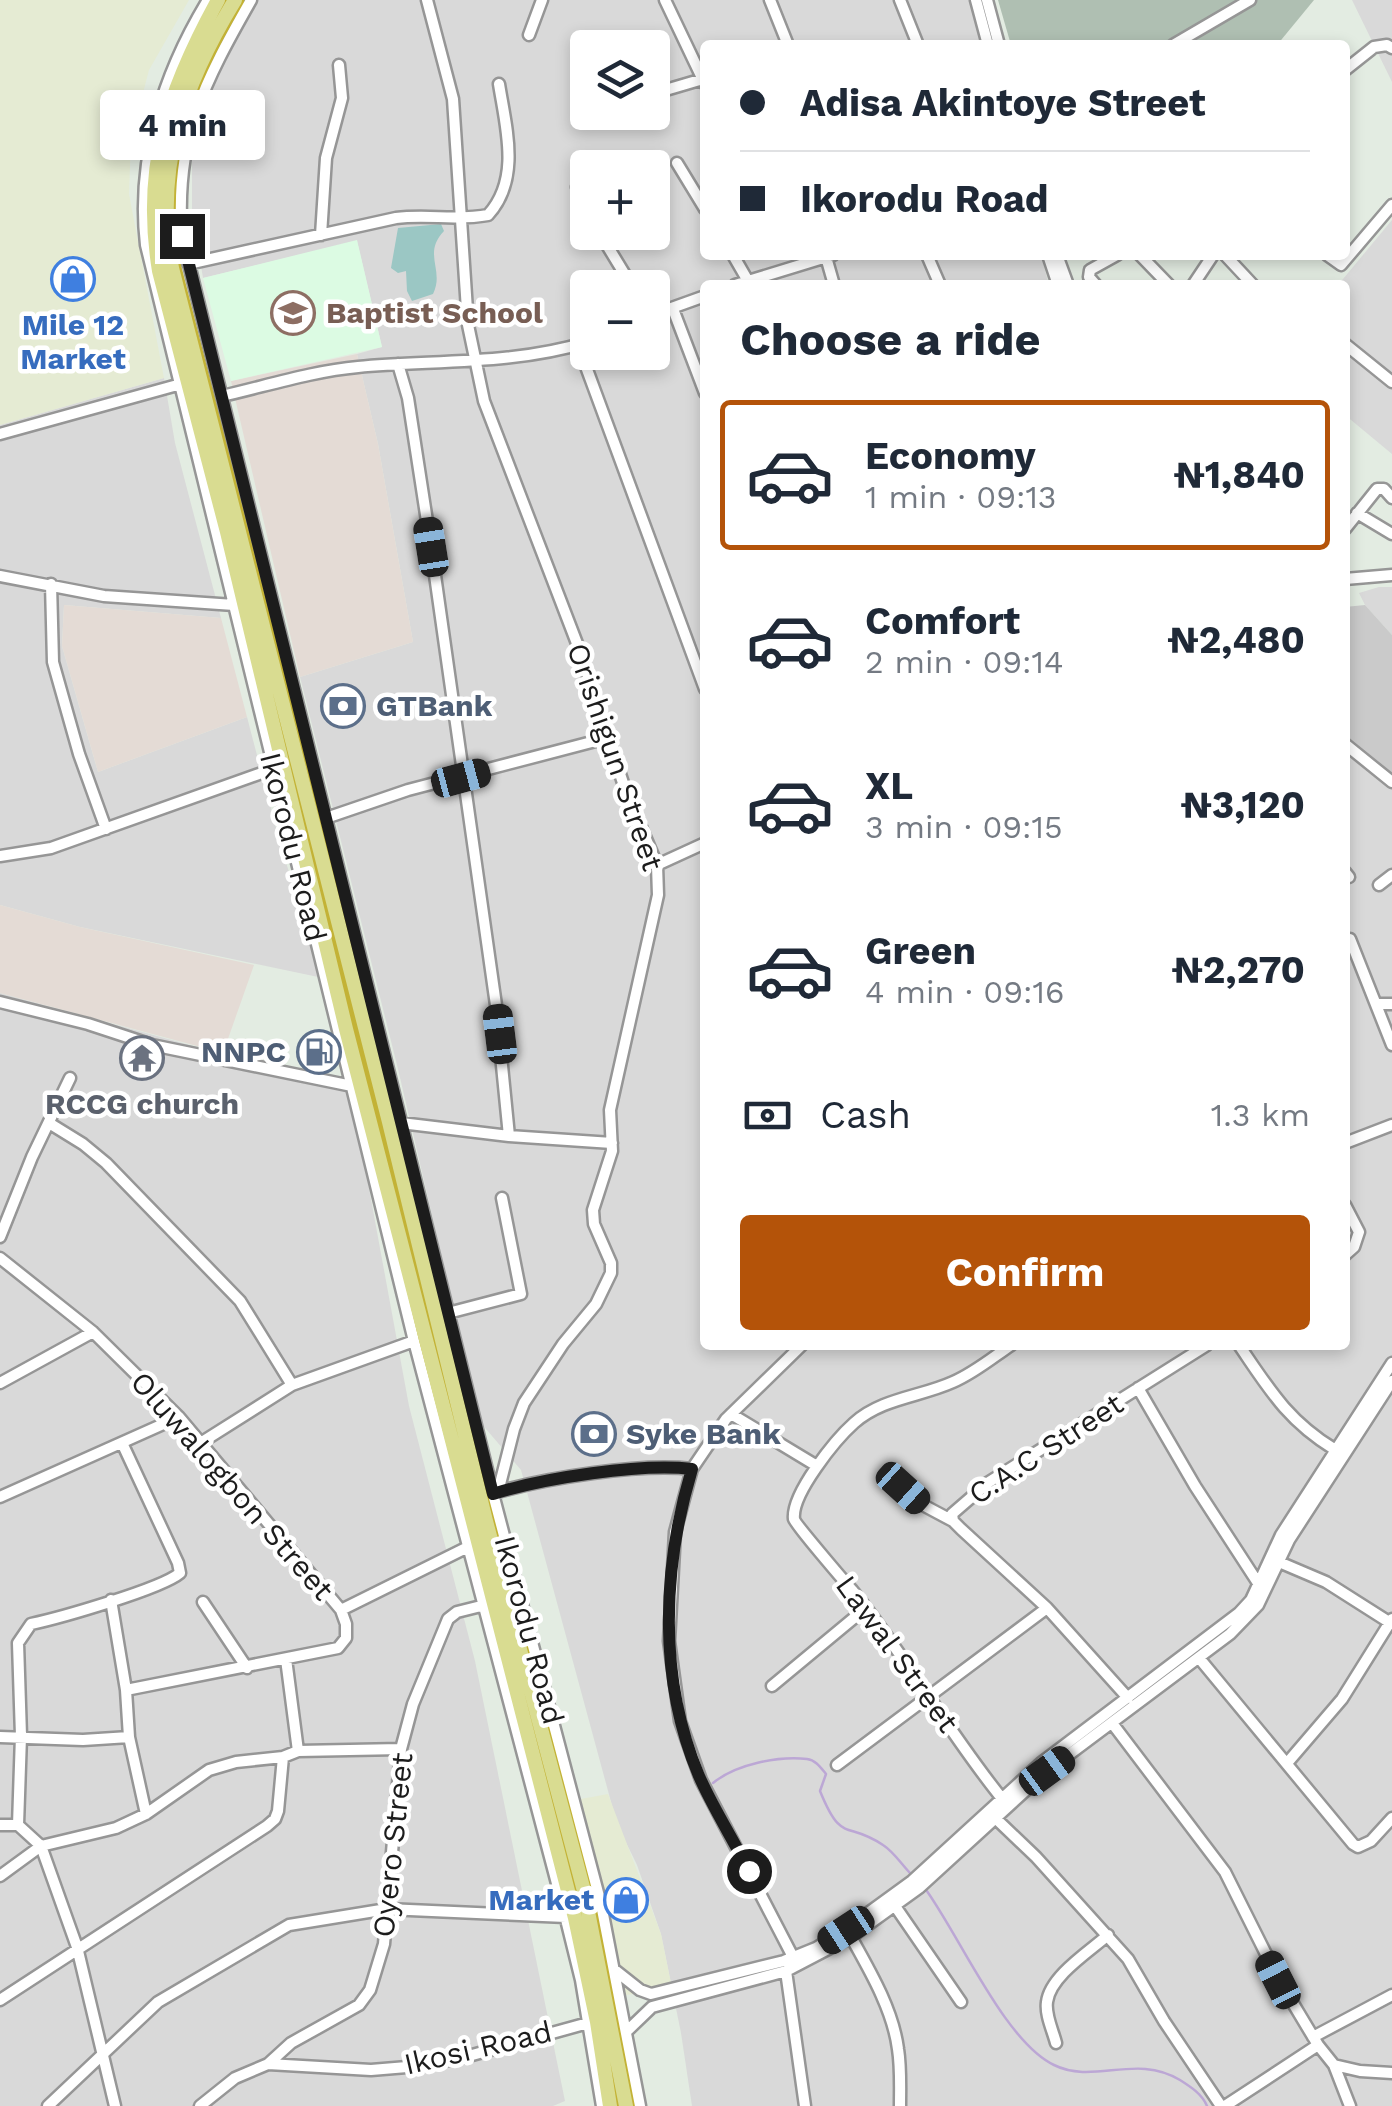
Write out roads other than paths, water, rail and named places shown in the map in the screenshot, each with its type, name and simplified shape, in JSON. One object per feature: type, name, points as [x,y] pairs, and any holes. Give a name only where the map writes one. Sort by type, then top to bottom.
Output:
[{"type":"highway","name":"Ikorodu Road","points":[[218,0],[187,58],[166,116],[154,173],[153,232],[159,270],[227,532],[274,755],[575,1918],[610,2106]]},
{"type":"highway","name":"Ikorodu Road","points":[[235,0],[184,100],[174,137],[168,170],[166,232],[172,268],[389,1122],[467,1447],[621,2034],[626,2106]]},
{"type":"highway","points":[[621,2034],[615,2027],[624,2013]]},
{"type":"street","name":"Ikorodu Road","points":[[208,0],[176,60],[159,106],[144,185],[146,245],[234,605],[253,663]]},
{"type":"street","name":"Ikorodu Road","points":[[251,0],[210,75],[189,127],[179,204],[188,264],[448,1313],[601,1904],[624,2013]]},
{"type":"street","name":"Orishigun Street","points":[[428,0],[453,99],[468,326],[484,401],[578,646],[624,789],[657,865],[658,895],[610,1110],[612,1143],[593,1218],[611,1263],[611,1273],[596,1304],[563,1344],[524,1403],[495,1493]]},
{"type":"street","points":[[528,35],[542,0]]},
{"type":"street","points":[[665,0],[700,74]]},
{"type":"street","points":[[770,0],[786,40]]},
{"type":"street","points":[[900,0],[916,40]]},
{"type":"street","points":[[976,0],[987,40]]},
{"type":"street","points":[[987,0],[999,40]]},
{"type":"street","points":[[1181,40],[1250,0]]},
{"type":"street","points":[[1350,66],[1374,47],[1392,48]]},
{"type":"street","points":[[322,235],[326,158],[342,98],[339,65]]},
{"type":"street","points":[[670,90],[700,83]]},
{"type":"street","points":[[188,264],[409,217],[462,220],[488,216],[506,182],[508,140],[500,84]]},
{"type":"street","points":[[678,163],[700,201]]},
{"type":"street","points":[[692,188],[700,184]]},
{"type":"street","points":[[1350,254],[1392,205]]},
{"type":"street","points":[[751,280],[817,260]]},
{"type":"street","points":[[1092,280],[1090,270],[1107,260]]},
{"type":"street","points":[[1145,260],[1164,280]]},
{"type":"street","points":[[1230,260],[1248,280]]},
{"type":"street","points":[[670,310],[700,298]]},
{"type":"street","points":[[673,309],[700,374]]},
{"type":"street","points":[[222,396],[354,367],[476,362],[570,346]]},
{"type":"street","points":[[1350,348],[1392,382]]},
{"type":"street","points":[[398,364],[408,398],[496,1005],[509,1136]]},
{"type":"street","points":[[592,370],[700,675]]},
{"type":"street","points":[[0,434],[182,384]]},
{"type":"street","points":[[1350,522],[1376,489],[1384,489],[1392,498]]},
{"type":"street","points":[[1357,513],[1392,534]]},
{"type":"street","points":[[1350,579],[1392,575]]},
{"type":"street","points":[[0,576],[104,596],[234,605]]},
{"type":"street","points":[[51,584],[53,662],[79,754],[106,828]]},
{"type":"street","points":[[326,818],[408,790],[608,738]]},
{"type":"street","points":[[1350,748],[1392,782]]},
{"type":"street","name":"Ikorodu Road","points":[[274,755],[273,769],[414,1342],[566,1917],[602,2106]]},
{"type":"street","points":[[0,856],[50,848],[273,769]]},
{"type":"street","points":[[657,865],[700,846]]},
{"type":"street","points":[[1379,885],[1392,875]]},
{"type":"street","points":[[1350,939],[1392,1045]]},
{"type":"street","points":[[0,1002],[152,1045],[352,1086]]},
{"type":"street","points":[[1377,1004],[1392,1004]]},
{"type":"street","points":[[0,1237],[70,1078]]},
{"type":"street","points":[[49,1123],[106,1164],[240,1300],[292,1384]]},
{"type":"street","points":[[401,1123],[612,1143]]},
{"type":"street","points":[[1350,1141],[1392,1125]]},
{"type":"street","points":[[448,1313],[521,1294],[502,1198]]},
{"type":"street","points":[[1350,1215],[1359,1232],[1350,1251]]},
{"type":"street","name":"Oluwalogbon Street","points":[[0,1258],[94,1332],[179,1417],[341,1610],[346,1638],[338,1648],[286,1658]]},
{"type":"street","points":[[0,1383],[94,1332]]},
{"type":"street","points":[[202,1442],[292,1384],[414,1342]]},
{"type":"street","points":[[794,1958],[701,1780],[680,1721],[669,1640],[675,1532],[692,1469],[731,1414],[797,1350]]},
{"type":"street","points":[[731,1414],[817,1466],[855,1423],[872,1411],[952,1383],[1003,1350]]},
{"type":"street","name":"C.A.C Street","points":[[1128,1698],[1047,1608],[953,1521],[955,1508],[1199,1350]]},
{"type":"street","points":[[1242,1350],[1274,1399],[1334,1450]]},
{"type":"street","points":[[621,2034],[652,2007],[786,1971],[851,1938],[895,1906],[1041,1763],[1224,1627],[1251,1600],[1280,1535],[1392,1363]]},
{"type":"street","points":[[1005,1802],[1246,1620],[1327,1478],[1392,1381]]},
{"type":"street","points":[[1138,1388],[1194,1486],[1258,1583]]},
{"type":"street","points":[[0,1497],[179,1417]]},
{"type":"street","points":[[18,1824],[18,1643],[24,1632],[30,1624],[111,1600],[180,1573],[123,1445]]},
{"type":"street","name":"Lawal Street","points":[[817,1466],[798,1502],[794,1517],[798,1528],[866,1608],[1005,1802]]},
{"type":"street","points":[[495,1493],[641,1468],[692,1469]]},
{"type":"street","points":[[903,1488],[921,1504],[953,1521]]},
{"type":"street","points":[[341,1610],[470,1546]]},
{"type":"street","points":[[1279,1562],[1326,1582],[1392,1622],[1342,1700],[1288,1762]]},
{"type":"street","points":[[111,1600],[126,1690],[129,1737],[146,1814]]},
{"type":"street","points":[[204,1602],[247,1668]]},
{"type":"street","name":"Oyero Street","points":[[268,2064],[291,2043],[358,2005],[370,1990],[384,1944],[401,1749],[413,1704],[448,1619],[457,1612],[484,1605]]},
{"type":"street","points":[[772,1686],[866,1608]]},
{"type":"street","points":[[837,1765],[1047,1608]]},
{"type":"street","points":[[126,1690],[286,1658],[298,1751]]},
{"type":"street","points":[[1199,1658],[1358,1848],[1392,1818]]},
{"type":"street","points":[[1112,1723],[1225,1872],[1278,1980],[1334,2065],[1350,2106]]},
{"type":"street","points":[[0,1736],[83,1740],[129,1737]]},
{"type":"street","points":[[0,1876],[41,1846],[116,1828],[146,1814],[208,1770],[298,1751],[401,1749]]},
{"type":"street","points":[[0,2000],[275,1820],[283,1757]]},
{"type":"street","points":[[992,1814],[1108,1935],[1136,1970],[1164,2022],[1223,2106],[1392,1994]]},
{"type":"street","points":[[0,1824],[18,1824],[41,1846],[77,1948],[115,2106]]},
{"type":"street","points":[[615,1970],[640,1990],[652,1994],[794,1958],[846,1930],[915,1884]]},
{"type":"street","points":[[895,1906],[961,2002]]},
{"type":"street","points":[[48,2106],[158,2002],[288,1925],[387,1909],[566,1917]]},
{"type":"street","points":[[1056,2043],[1047,2003],[1052,1991],[1108,1935]]},
{"type":"street","points":[[851,1938],[880,1991],[894,2028],[900,2106]]},
{"type":"street","points":[[786,1971],[804,2106]]},
{"type":"street","name":"Ikosi Road","points":[[268,2064],[371,2070],[419,2066],[588,2023]]},
{"type":"street","name":"Ikorodu Road","points":[[621,2034],[640,2106]]},
{"type":"street","points":[[200,2106],[235,2078],[268,2064]]},
{"type":"street","points":[[1334,2065],[1392,2072]]},
{"type":"waterway","points":[[713,1783],[733,1771],[771,1760],[813,1761],[826,1774],[820,1791],[834,1819],[846,1829],[883,1845],[911,1874]]},
{"type":"waterway","points":[[924,1887],[1000,2011],[1035,2052],[1069,2070],[1164,2072],[1192,2088],[1207,2106]]},
{"type":"place","name":"Mile 12 Market","points":[[73,279]]},
{"type":"place","name":"Baptist School","points":[[293,313]]},
{"type":"place","name":"GTBank","points":[[343,706]]},
{"type":"place","name":"NNPC","points":[[319,1052]]},
{"type":"place","name":"RCCG church","points":[[142,1058]]},
{"type":"place","name":"Syke Bank","points":[[594,1434]]},
{"type":"place","name":"Market","points":[[626,1900]]}]
